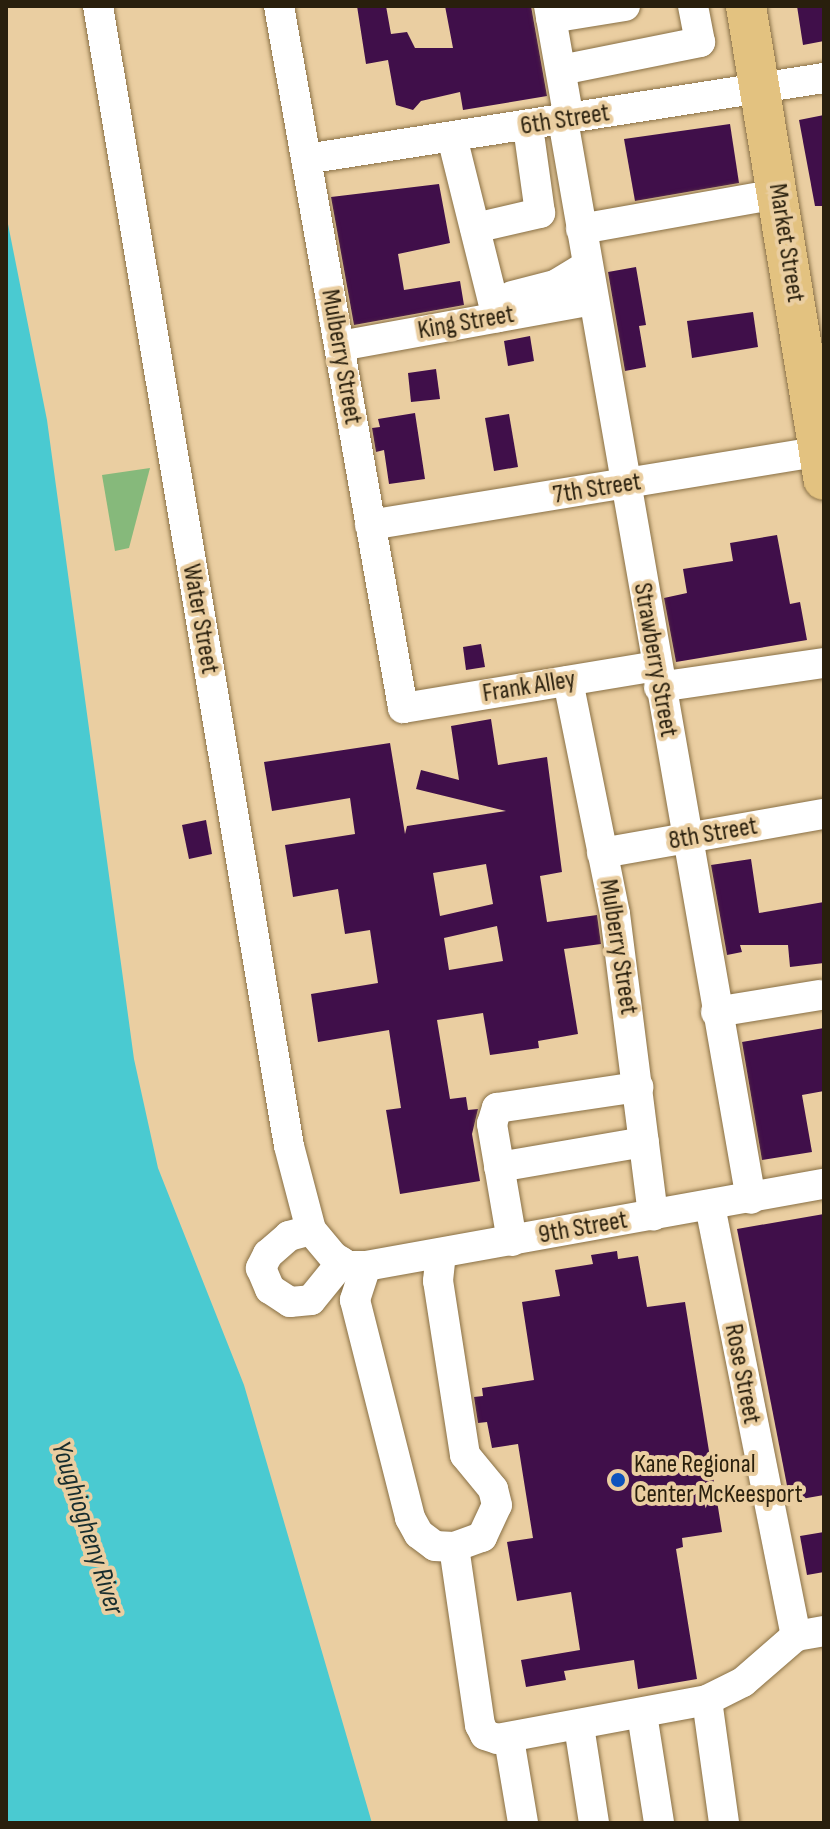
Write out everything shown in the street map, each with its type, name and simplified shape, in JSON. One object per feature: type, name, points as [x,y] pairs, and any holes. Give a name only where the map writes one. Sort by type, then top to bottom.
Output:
[{"type":"main road","name":"Market Street","points":[[746,6],[822,461]]},
{"type":"street","name":"Water Street","points":[[98,6],[289,1146],[311,1230]]},
{"type":"street","name":"Mulberry Street","points":[[279,6],[403,708]]},
{"type":"street","points":[[550,12],[625,6]]},
{"type":"street","points":[[561,70],[700,42],[693,6]]},
{"type":"street","name":"Strawberry Street","points":[[550,12],[561,70],[587,266],[751,1199]]},
{"type":"street","name":"6th Street","points":[[306,159],[824,78]]},
{"type":"street","points":[[475,228],[540,213],[528,126]]},
{"type":"street","points":[[452,137],[495,309],[555,285],[587,266]]},
{"type":"street","points":[[581,229],[778,194]]},
{"type":"street","name":"King Street","points":[[340,346],[495,309],[593,300]]},
{"type":"street","name":"7th Street","points":[[370,525],[624,484],[822,461]]},
{"type":"street","name":"Frank Alley","points":[[403,708],[568,681],[824,663]]},
{"type":"street","name":"Mulberry Street","points":[[568,681],[602,853],[638,1087],[653,1216]]},
{"type":"street","name":"8th Street","points":[[602,853],[824,814]]},
{"type":"street","points":[[716,1012],[820,995]]},
{"type":"street","points":[[512,1241],[492,1124],[497,1108],[638,1087]]},
{"type":"street","points":[[499,1167],[644,1142]]},
{"type":"street","name":"9th Street","points":[[354,1264],[512,1241],[824,1184]]},
{"type":"street","name":"Rose Street","points":[[710,1206],[810,1633]]},
{"type":"street","points":[[311,1230],[354,1264],[311,1300],[290,1302],[270,1289],[261,1268],[268,1254],[289,1236],[311,1230]]},
{"type":"street","points":[[354,1264],[355,1300],[410,1518],[419,1534],[435,1546],[454,1547],[482,1537],[497,1505],[493,1489],[465,1455],[438,1281],[441,1253]]},
{"type":"street","points":[[454,1547],[480,1725],[485,1735],[509,1739],[707,1700],[743,1682],[810,1633]]},
{"type":"street","points":[[707,1700],[724,1823]]},
{"type":"street","points":[[642,1714],[659,1823]]},
{"type":"street","points":[[579,1726],[594,1823]]},
{"type":"street","points":[[509,1739],[523,1823]]},
{"type":"green space","points":[[150,468],[129,548],[115,551],[102,475]]},
{"type":"water","name":"Youghiogheny River","points":[[6,214],[47,420],[134,1059],[158,1168],[244,1385],[372,1823],[6,1823]]},
{"type":"building","points":[[357,6],[386,6],[391,34],[407,32],[415,48],[453,48],[445,6],[531,6],[547,96],[463,110],[460,92],[421,101],[413,110],[396,105],[388,60],[366,64]]},
{"type":"building","points":[[797,6],[824,6],[824,41],[803,45]]},
{"type":"building","points":[[824,115],[824,206],[815,206],[799,120]]},
{"type":"building","points":[[730,124],[739,183],[635,201],[624,139]]},
{"type":"building","points":[[439,184],[450,243],[398,254],[404,290],[460,281],[464,305],[354,325],[331,197]]},
{"type":"building","points":[[636,267],[646,325],[639,326],[646,367],[625,371],[608,272]]},
{"type":"building","points":[[753,312],[758,347],[692,358],[687,321]]},
{"type":"building","points":[[530,336],[534,361],[508,366],[504,341]]},
{"type":"building","points":[[436,369],[440,399],[411,402],[408,373]]},
{"type":"building","points":[[415,413],[425,479],[389,484],[384,450],[376,452],[372,428],[380,427],[378,419]]},
{"type":"building","points":[[509,414],[518,467],[494,471],[485,418]]},
{"type":"building","points":[[777,535],[790,604],[800,602],[807,640],[676,662],[664,598],[687,593],[683,569],[733,561],[730,543]]},
{"type":"building","points":[[481,644],[485,667],[466,670],[463,647]]},
{"type":"building","points":[[491,719],[498,765],[547,757],[562,872],[540,876],[547,922],[597,915],[601,944],[564,949],[578,1034],[538,1041],[539,1048],[490,1055],[483,1013],[437,1020],[450,1099],[466,1097],[468,1110],[478,1109],[472,1134],[480,1181],[400,1194],[386,1110],[401,1108],[389,1030],[318,1042],[311,994],[378,983],[370,930],[345,934],[338,889],[293,897],[285,845],[355,834],[350,798],[272,811],[264,762],[390,743],[405,834],[407,826],[506,811],[416,789],[421,770],[459,780],[451,726]],"holes":[[[486,864],[493,904],[440,916],[433,873]],[[497,926],[503,961],[449,970],[444,938]]]},
{"type":"building","points":[[206,820],[212,854],[189,859],[182,825]]},
{"type":"building","points":[[751,859],[759,913],[824,902],[824,963],[790,967],[788,945],[740,945],[742,952],[727,955],[711,865]]},
{"type":"building","points":[[824,1028],[824,1091],[802,1095],[812,1152],[762,1160],[742,1042]]},
{"type":"building","points":[[824,1214],[824,1495],[790,1501],[737,1229]]},
{"type":"building","name":"Kane Regional Center McKeesport","points":[[617,1251],[618,1259],[638,1256],[647,1307],[685,1302],[722,1532],[682,1538],[683,1547],[676,1549],[697,1679],[638,1689],[634,1660],[564,1671],[566,1680],[526,1687],[521,1660],[580,1650],[571,1592],[517,1601],[507,1542],[533,1538],[518,1444],[492,1448],[487,1422],[478,1423],[474,1397],[483,1396],[482,1388],[534,1380],[522,1302],[560,1296],[555,1270],[593,1264],[591,1255]]},
{"type":"building","points":[[824,1532],[824,1572],[807,1575],[800,1536]]},
{"type":"place","name":"Kane Regional Center McKeesport","points":[[618,1480]]}]
